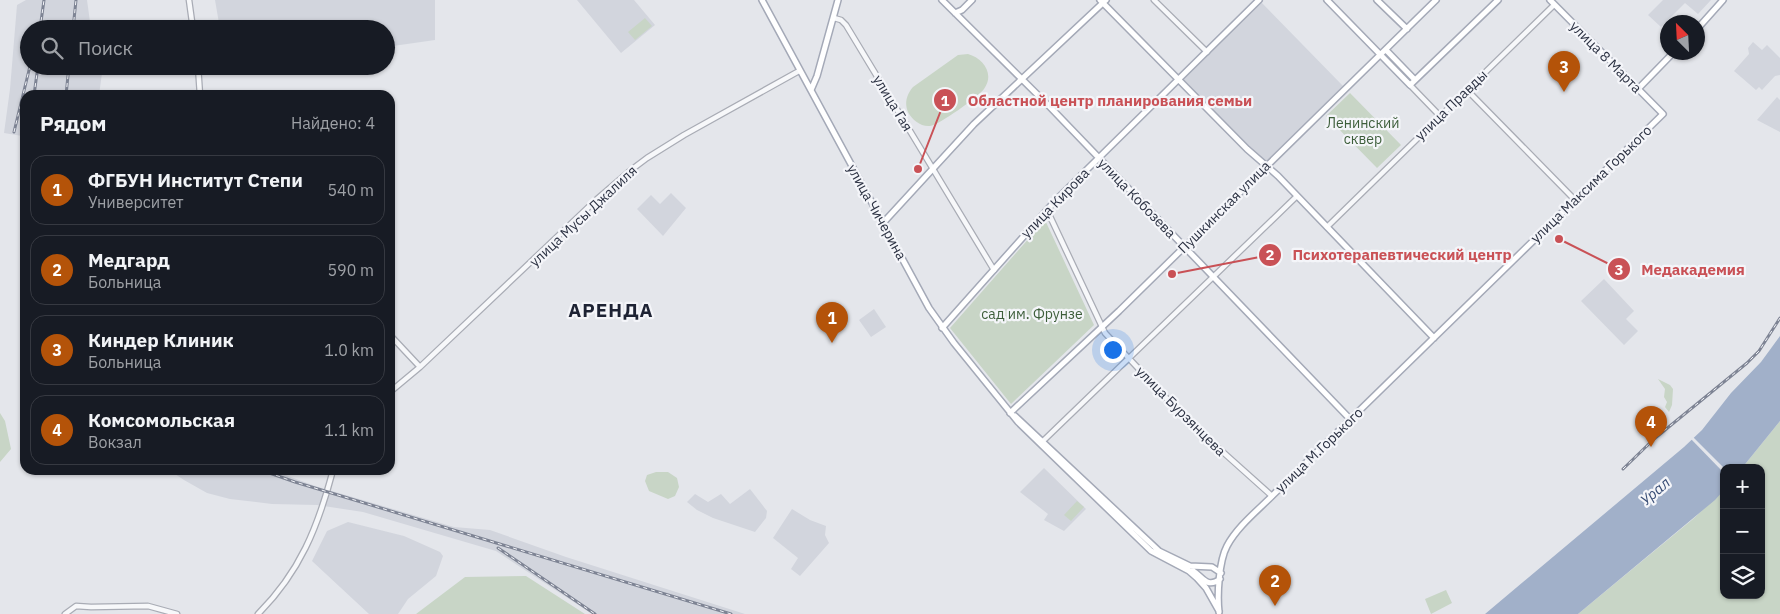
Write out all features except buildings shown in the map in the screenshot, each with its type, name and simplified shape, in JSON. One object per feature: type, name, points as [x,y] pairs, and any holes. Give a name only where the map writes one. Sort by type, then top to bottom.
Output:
[{"type":"main road","points":[[811,90],[817,76],[838,0]]},
{"type":"main road","name":"улица Кобозева","points":[[942,0],[1214,277],[1350,419]]},
{"type":"main road","points":[[955,13],[962,10],[972,0]]},
{"type":"main road","name":"улица Кирова","points":[[942,328],[1047,210],[1260,0]]},
{"type":"main road","points":[[1327,0],[1410,85],[1498,0]]},
{"type":"main road","points":[[1378,0],[1407,29]]},
{"type":"main road","name":"Пушкинская улица","points":[[1010,413],[1102,328],[1436,0]]},
{"type":"main road","name":"улица 8 Марта","points":[[1550,0],[1662,114]]},
{"type":"main road","points":[[1705,20],[1723,0]]},
{"type":"main road","name":"улица Чичерина","points":[[762,1],[929,308],[942,328],[1010,413],[1158,551],[1190,566],[1210,567]]},
{"type":"main road","points":[[883,223],[974,124],[1103,1],[1178,80],[1297,196],[1434,338]]},
{"type":"main road","points":[[1386,50],[1415,80]]},
{"type":"main road","points":[[1638,89],[1666,60]]},
{"type":"main road","name":"улица Максима Горького","points":[[1434,338],[1662,114]]},
{"type":"main road","name":"улица М.Горького","points":[[1220,613],[1224,553],[1237,532],[1434,338]]},
{"type":"main road","name":"улица Чичерина","points":[[1041,442],[1151,551],[1203,579],[1220,613]]},
{"type":"main road","points":[[1210,567],[1216,569],[1221,576],[1216,582],[1210,584],[1203,579],[1204,570],[1210,567]]},
{"type":"street","points":[[189,0],[192,20]]},
{"type":"street","points":[[1154,0],[1207,52]]},
{"type":"street","name":"улица Правды","points":[[1326,227],[1554,5]]},
{"type":"street","name":"улица Гая","points":[[834,18],[841,20],[846,25],[994,270]]},
{"type":"street","name":"улица Мусы Джалиля","points":[[395,388],[420,367],[596,200],[631,170],[684,135],[799,71]]},
{"type":"street","points":[[199,75],[200,90]]},
{"type":"street","points":[[1410,85],[1440,116]]},
{"type":"street","points":[[1467,90],[1575,200]]},
{"type":"street","points":[[1041,442],[1297,196]]},
{"type":"street","name":"улица Бурзянцева","points":[[1047,210],[1102,328],[1111,340],[1186,419],[1272,496]]},
{"type":"street","points":[[395,340],[420,367]]},
{"type":"street","points":[[258,614],[294,571],[306,550],[324,502],[332,475]]},
{"type":"street","points":[[65,614],[76,606],[148,606],[177,614]]},
{"type":"shaded area","points":[[26,0],[87,0],[90,20],[20,20],[20,75],[102,75],[100,90],[20,90],[20,136],[4,133],[10,89],[17,5]]},
{"type":"shaded area","points":[[215,0],[435,0],[435,40],[395,46],[395,20],[218,20]]},
{"type":"shaded area","points":[[577,0],[634,0],[655,25],[621,53]]},
{"type":"shaded area","points":[[1663,0],[1711,0],[1698,14],[1685,3],[1673,15],[1660,15],[1660,26],[1648,15]]},
{"type":"shaded area","points":[[1261,2],[1343,86],[1265,163],[1182,80]]},
{"type":"shaded area","points":[[1753,42],[1762,50],[1767,45],[1780,58],[1780,75],[1775,76],[1762,90],[1759,87],[1756,90],[1734,71],[1749,54],[1748,48]]},
{"type":"shaded area","points":[[1777,97],[1780,100],[1780,132],[1757,120]]},
{"type":"shaded area","points":[[671,193],[686,208],[663,236],[637,209],[651,195],[660,204]]},
{"type":"shaded area","points":[[1604,279],[1634,311],[1626,319],[1638,331],[1624,345],[1581,301]]},
{"type":"shaded area","points":[[874,309],[886,327],[871,337],[859,320]]},
{"type":"shaded area","points":[[1044,468],[1086,509],[1064,531],[1044,520],[1048,514],[1020,492]]},
{"type":"shaded area","points":[[176,475],[285,475],[315,486],[454,527],[490,530],[566,557],[745,614],[592,614],[496,551],[363,512],[317,505],[272,504],[230,499],[207,493]]},
{"type":"shaded area","points":[[750,489],[767,511],[766,518],[755,532],[713,518],[697,510],[687,502],[695,494],[708,502],[721,494],[730,504]]},
{"type":"shaded area","points":[[792,509],[810,520],[826,526],[825,535],[829,543],[800,576],[791,569],[798,558],[773,538]]},
{"type":"shaded area","points":[[348,522],[404,536],[440,552],[443,556],[436,576],[408,599],[398,614],[369,614],[312,561],[327,531]]},
{"type":"green space","points":[[645,18],[652,26],[635,40],[628,32]]},
{"type":"green space","points":[[968,54],[978,59],[986,67],[988,78],[984,89],[958,110],[935,124],[927,126],[914,120],[906,105],[913,87],[958,55]]},
{"type":"green space","name":"Ленинский сквер","points":[[1350,93],[1401,145],[1377,168],[1326,116]]},
{"type":"green space","name":"сад им. Фрунзе","points":[[1045,220],[1094,325],[1011,404],[950,328]]},
{"type":"green space","points":[[1658,379],[1670,385],[1673,389],[1672,405],[1669,412],[1665,407],[1667,402],[1664,397],[1665,389]]},
{"type":"green space","points":[[0,413],[5,421],[11,449],[0,462]]},
{"type":"green space","points":[[1780,421],[1780,614],[1578,614],[1693,519],[1720,494],[1720,599],[1765,599],[1765,464],[1745,464]]},
{"type":"green space","points":[[656,472],[668,472],[677,478],[679,487],[675,496],[668,499],[649,491],[645,481],[647,475]]},
{"type":"green space","points":[[1077,501],[1084,507],[1071,521],[1064,515]]},
{"type":"green space","points":[[526,576],[585,614],[416,614],[465,577]]},
{"type":"green space","points":[[1446,590],[1452,603],[1431,614],[1425,599]]},
{"type":"water","name":"Урал","points":[[1780,336],[1780,421],[1745,464],[1720,464],[1720,494],[1715,500],[1578,614],[1485,614],[1684,447],[1702,430],[1731,393],[1761,362]]},
{"type":"pier","points":[[1692,436],[1720,464],[1720,469],[1690,438]]},
{"type":"railway","points":[[41,20],[44,0]]},
{"type":"railway","points":[[74,20],[76,0]]},
{"type":"railway","points":[[24,90],[28,75]]},
{"type":"railway","points":[[35,90],[37,75]]},
{"type":"railway","points":[[67,90],[68,75]]},
{"type":"railway","points":[[14,132],[20,107]]},
{"type":"railway","points":[[1623,469],[1654,439],[1747,363],[1759,351],[1780,318]]},
{"type":"railway","points":[[275,475],[731,614]]},
{"type":"railway","points":[[498,548],[595,614]]},
{"type":"place","name":"Киндер Клиник","points":[[1564,92]]},
{"type":"place","name":"Областной центр планирования семьи","points":[[918,169]]},
{"type":"place","name":"Медакадемия","points":[[1559,239]]},
{"type":"place","name":"Психотерапевтический центр","points":[[1172,274]]},
{"type":"place","name":"ФГБУН Институт Степи","points":[[832,343]]},
{"type":"place","name":"Комсомольская","points":[[1651,447]]},
{"type":"place","name":"Медгард","points":[[1275,606]]},
{"type":"district","name":"АРЕНДА","points":[[611,310]]}]
